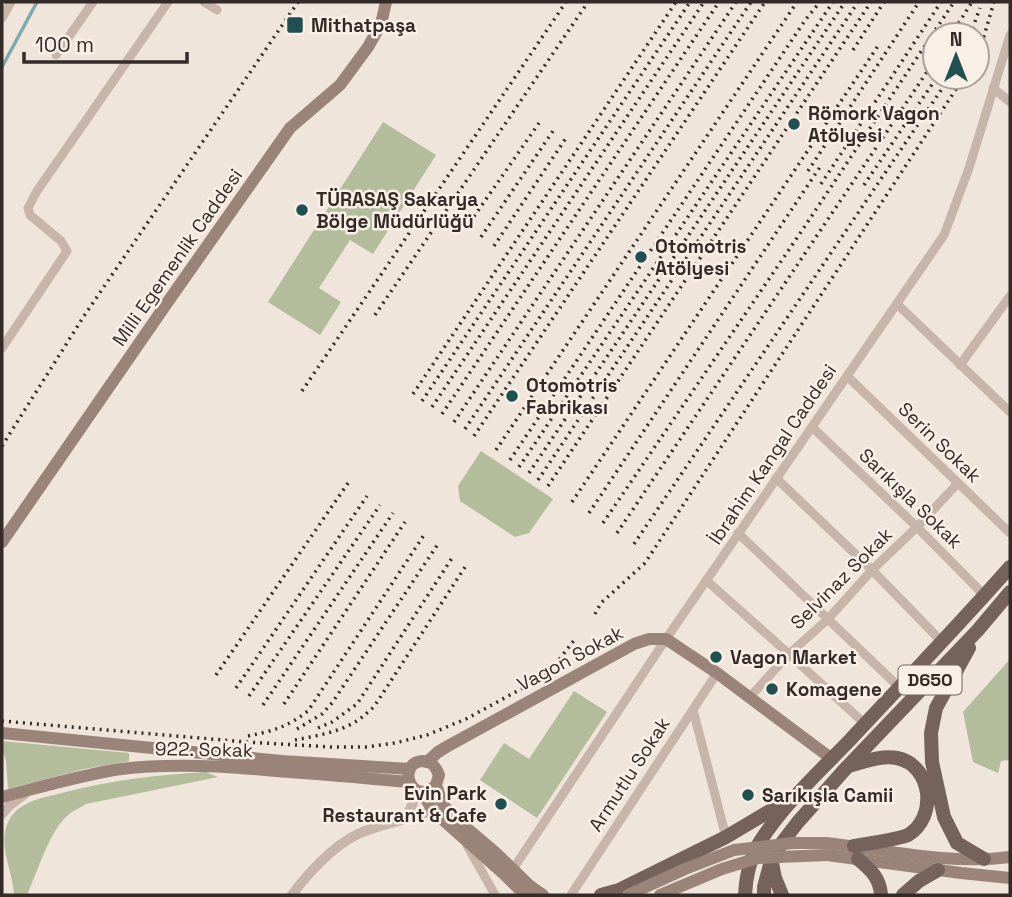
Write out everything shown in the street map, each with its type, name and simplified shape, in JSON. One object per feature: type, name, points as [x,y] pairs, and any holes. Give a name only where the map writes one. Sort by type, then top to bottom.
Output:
[{"type":"main road","name":"Milli Egemenlik Caddesi","points":[[2,542],[290,128],[340,85],[368,47],[381,24],[386,2]]},
{"type":"main road","points":[[745,895],[751,858],[795,796],[943,643],[1010,567]]},
{"type":"main road","name":"D650","points":[[764,895],[771,861],[798,822],[978,630],[1010,592]]},
{"type":"main road","points":[[978,630],[936,708],[931,733],[932,762],[944,817],[957,843],[984,859]]},
{"type":"main road","name":"Vagon Sokak","points":[[427,762],[448,746],[634,644],[649,639],[666,639]]},
{"type":"main road","points":[[666,639],[717,673],[832,759]]},
{"type":"main road","name":"922. Sokak","points":[[2,733],[296,762],[415,784]]},
{"type":"main road","points":[[847,767],[876,758],[897,758],[914,766],[926,783],[928,805],[923,820],[907,835],[856,852]]},
{"type":"main road","points":[[415,784],[432,789],[438,780],[434,765],[427,762],[416,763],[415,784],[433,811],[505,875],[522,894]]},
{"type":"main road","name":"922. Sokak","points":[[2,797],[121,769],[162,766],[239,768],[415,784]]},
{"type":"main road","points":[[436,785],[443,805],[543,895]]},
{"type":"main road","points":[[601,895],[619,890],[726,837],[795,796]]},
{"type":"main road","points":[[628,895],[734,850],[793,843],[827,849],[943,859],[1010,857]]},
{"type":"main road","points":[[660,895],[722,869],[758,858],[827,849]]},
{"type":"main road","points":[[856,852],[938,870],[1010,878]]},
{"type":"main road","points":[[856,852],[879,880],[881,895]]},
{"type":"main road","points":[[771,861],[782,895]]},
{"type":"main road","points":[[903,895],[919,880],[938,870]]},
{"type":"street","points":[[2,18],[11,2]]},
{"type":"street","points":[[56,55],[93,2]]},
{"type":"street","points":[[2,348],[67,251],[61,241],[30,215],[28,208],[37,191],[168,2]]},
{"type":"street","points":[[204,2],[217,10]]},
{"type":"street","name":"İbrahim Kangal Caddesi","points":[[513,869],[706,580],[944,235],[969,168],[1010,35]]},
{"type":"street","points":[[993,88],[1010,102]]},
{"type":"street","points":[[960,365],[1010,296]]},
{"type":"street","points":[[897,304],[1010,412]]},
{"type":"street","name":"Serin Sokak","points":[[847,376],[1010,533]]},
{"type":"street","name":"Sarıkışla Sokak","points":[[812,426],[985,596]]},
{"type":"street","points":[[776,478],[943,643]]},
{"type":"street","name":"Selvinaz Sokak","points":[[750,697],[958,483]]},
{"type":"street","points":[[738,533],[900,688]]},
{"type":"street","points":[[706,580],[865,724]]},
{"type":"street","name":"Armutlu Sokak","points":[[570,895],[717,673]]},
{"type":"street","points":[[693,710],[726,837]]},
{"type":"street","points":[[406,819],[415,784]]},
{"type":"street","points":[[2,814],[18,797],[34,789]]},
{"type":"street","points":[[292,895],[323,861],[356,835],[433,811]]},
{"type":"street","points":[[465,840],[495,895]]},
{"type":"green space","points":[[383,122],[436,155],[373,254],[350,240],[319,288],[341,302],[320,335],[268,302]]},
{"type":"green space","points":[[481,451],[553,499],[529,533],[515,537],[460,501],[458,486]]},
{"type":"green space","points":[[1010,659],[1010,760],[1001,761],[998,773],[973,762],[963,712]]},
{"type":"green space","points":[[574,691],[607,712],[537,818],[480,780],[504,743],[529,759]]},
{"type":"green space","points":[[2,741],[129,753],[129,761],[84,769],[8,789]]},
{"type":"green space","points":[[206,772],[218,777],[86,804],[71,813],[49,842],[27,895],[14,895],[5,845],[6,827],[14,813],[24,805],[98,785]]},
{"type":"waterway","points":[[2,67],[37,2]]},
{"type":"railway","points":[[2,446],[84,316],[298,2]]},
{"type":"railway","points":[[302,391],[566,2]]},
{"type":"railway","points":[[375,315],[588,2]]},
{"type":"railway","points":[[413,394],[676,2]]},
{"type":"railway","points":[[422,401],[690,2]]},
{"type":"railway","points":[[432,407],[704,2]]},
{"type":"railway","points":[[442,414],[719,2]]},
{"type":"railway","points":[[454,422],[736,2]]},
{"type":"railway","points":[[465,429],[751,2]]},
{"type":"railway","points":[[474,436],[765,2]]},
{"type":"railway","points":[[496,450],[797,2]]},
{"type":"railway","points":[[510,460],[820,2]]},
{"type":"railway","points":[[519,467],[833,2]]},
{"type":"railway","points":[[529,473],[845,2]]},
{"type":"railway","points":[[538,480],[858,2]]},
{"type":"railway","points":[[548,486],[871,2]]},
{"type":"railway","points":[[853,50],[884,2]]},
{"type":"railway","points":[[808,171],[919,2]]},
{"type":"railway","points":[[821,184],[941,2]]},
{"type":"railway","points":[[603,523],[954,2]]},
{"type":"railway","points":[[960,21],[972,2]]},
{"type":"railway","points":[[988,21],[994,2]]},
{"type":"railway","points":[[975,21],[980,8]]},
{"type":"railway","points":[[572,502],[880,43]]},
{"type":"railway","points":[[617,533],[921,81]]},
{"type":"railway","points":[[864,185],[928,91]]},
{"type":"railway","points":[[634,544],[941,91]]},
{"type":"railway","points":[[595,614],[601,603],[645,563],[955,91]]},
{"type":"railway","points":[[466,228],[539,123]]},
{"type":"railway","points":[[481,237],[553,131]]},
{"type":"railway","points":[[494,246],[566,138]]},
{"type":"railway","points":[[589,513],[822,164]]},
{"type":"railway","points":[[216,675],[348,483]]},
{"type":"railway","points":[[236,688],[367,496]]},
{"type":"railway","points":[[249,696],[380,505]]},
{"type":"railway","points":[[263,705],[393,513]]},
{"type":"railway","points":[[284,704],[405,522]]},
{"type":"railway","points":[[248,736],[280,728],[308,711],[424,535]]},
{"type":"railway","points":[[297,729],[322,714],[332,703],[438,544]]},
{"type":"railway","points":[[318,728],[332,722],[357,704],[454,555]]},
{"type":"railway","points":[[295,740],[342,728],[371,710],[467,564]]},
{"type":"railway","points":[[2,721],[331,747],[367,747],[395,743],[427,735],[466,719],[532,683],[554,666],[576,638]]},
{"type":"place","name":"Mithatpaşa","points":[[295,25]]},
{"type":"place","name":"Römork Vagon Atölyesi","points":[[794,124]]},
{"type":"place","name":"TÜRASAŞ Sakarya Bölge Müdürlüğü","points":[[302,210]]},
{"type":"place","name":"Otomotris Atölyesi","points":[[641,257]]},
{"type":"place","name":"Otomotris Fabrikası","points":[[512,396]]},
{"type":"place","name":"Vagon Market","points":[[716,657]]},
{"type":"place","name":"Komagene","points":[[772,689]]},
{"type":"place","name":"Sarıkışla Camii","points":[[748,795]]},
{"type":"place","name":"Evin Park Restaurant & Cafe","points":[[501,804]]}]
